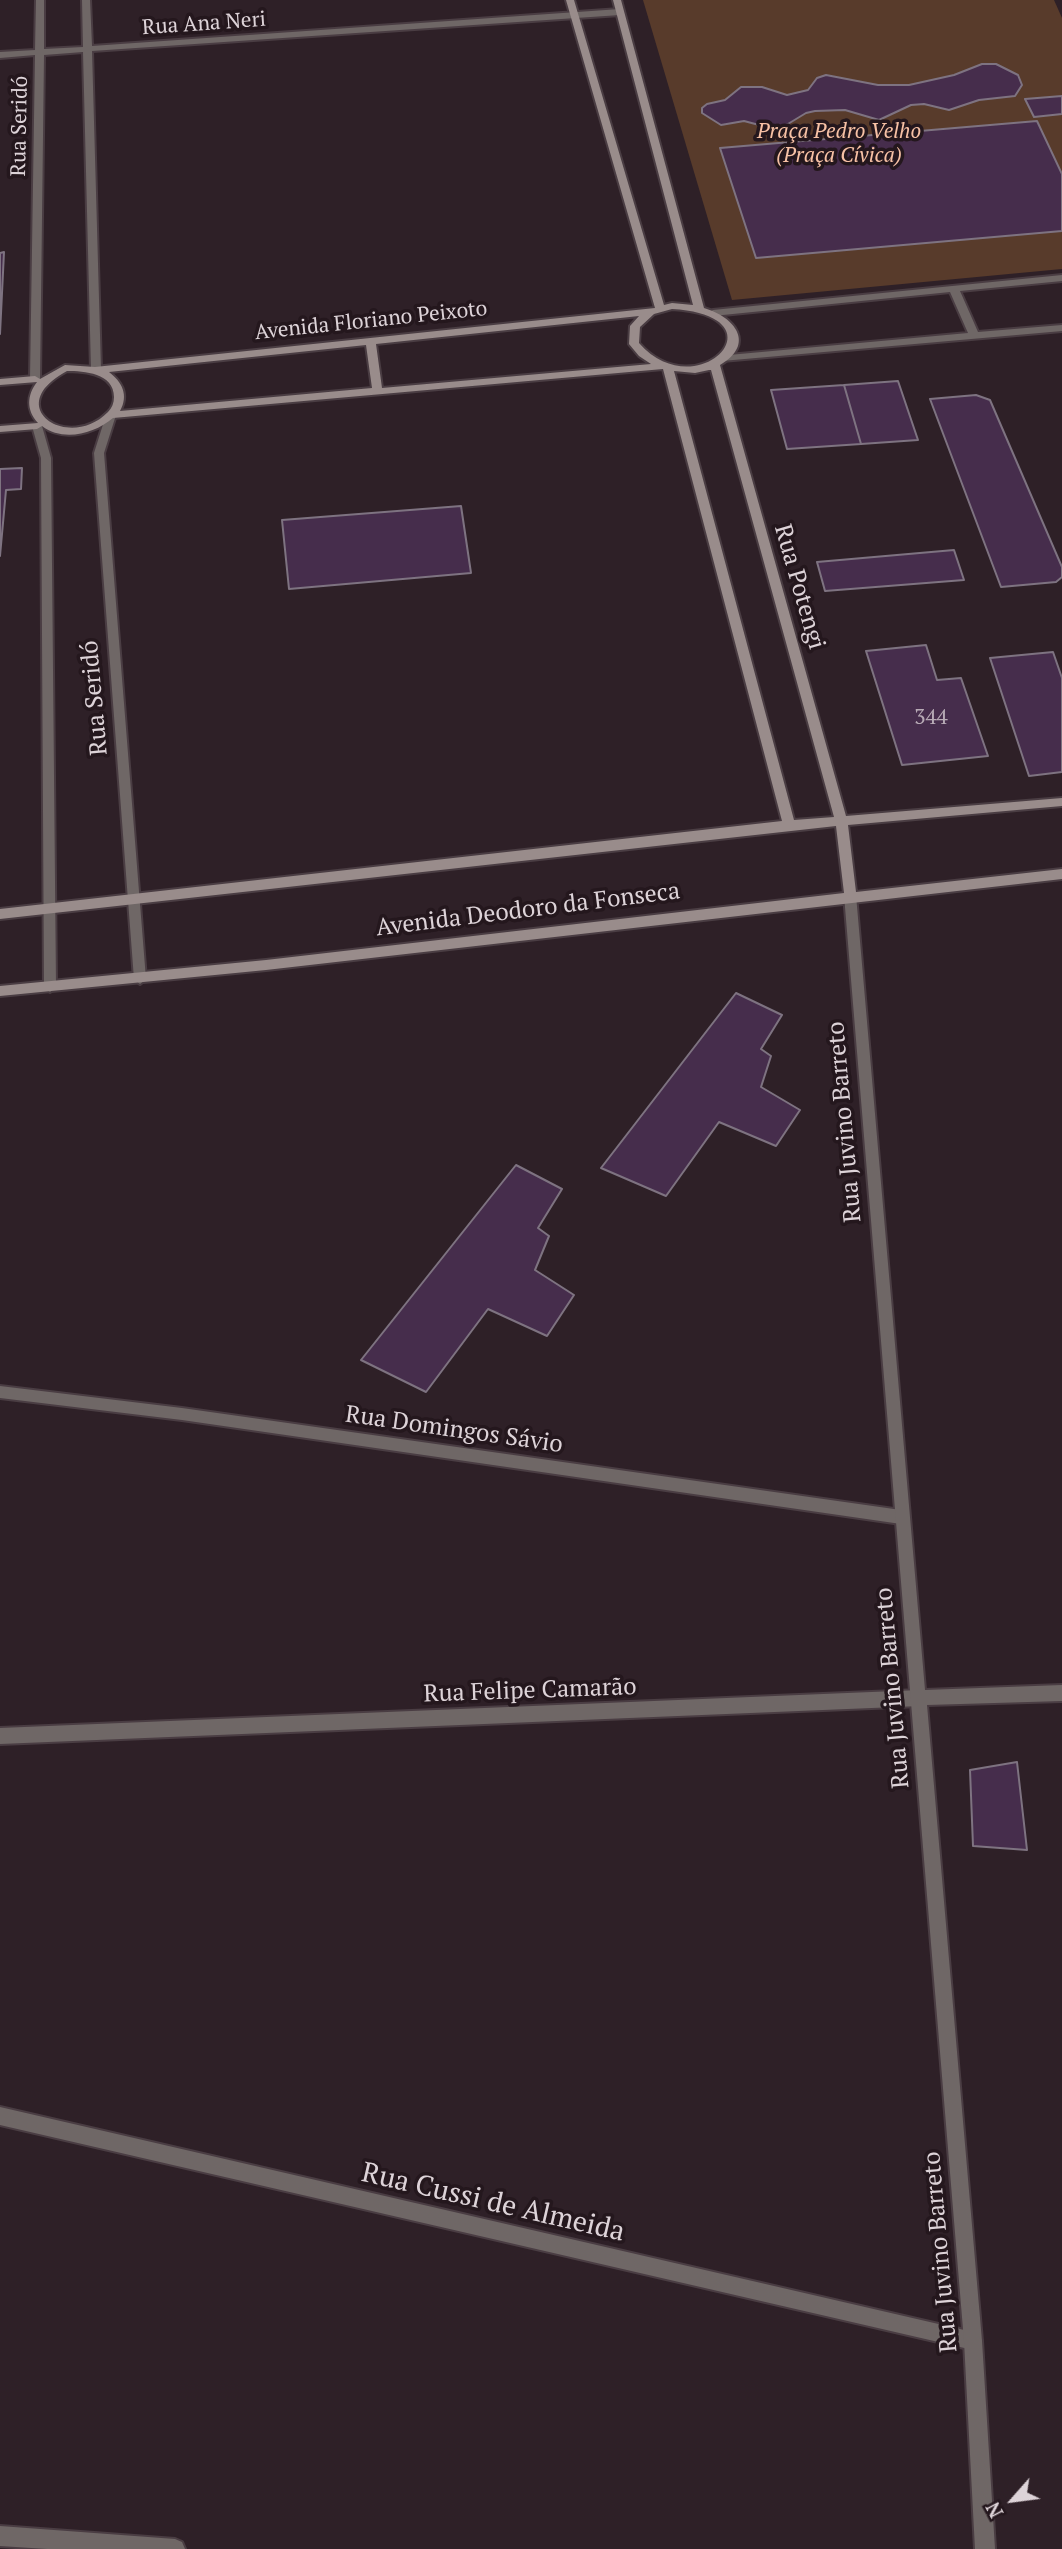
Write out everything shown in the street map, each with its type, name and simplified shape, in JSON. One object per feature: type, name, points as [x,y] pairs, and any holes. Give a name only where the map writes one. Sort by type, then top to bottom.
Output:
[{"type":"main road","points":[[570,0],[655,311]]},
{"type":"main road","points":[[617,0],[699,308]]},
{"type":"main road","points":[[111,415],[665,367],[692,369],[718,361],[730,350],[733,340],[731,330],[713,313],[699,308],[672,306],[655,311],[635,326],[634,344],[649,360],[665,367]]},
{"type":"main road","name":"Avenida Floriano Peixoto","points":[[96,370],[655,311]]},
{"type":"main road","points":[[370,340],[378,393]]},
{"type":"main road","name":"Rua Potengi","points":[[718,361],[842,822]]},
{"type":"main road","points":[[665,367],[789,825]]},
{"type":"main road","points":[[0,382],[35,379],[65,368],[96,370],[117,384],[120,394],[118,405],[111,415],[99,424],[67,432],[37,426],[0,429]]},
{"type":"main road","points":[[35,379],[26,388],[21,404],[27,418],[37,426]]},
{"type":"main road","points":[[0,914],[789,825],[1062,802]]},
{"type":"main road","name":"Rua Juvino Barreto","points":[[842,822],[850,895]]},
{"type":"main road","name":"Avenida Deodoro da Fonseca","points":[[0,991],[140,979],[850,895],[1062,874]]},
{"type":"street","name":"Rua Seridó","points":[[35,379],[40,0]]},
{"type":"street","points":[[86,0],[96,370]]},
{"type":"street","name":"Rua Ana Neri","points":[[0,55],[620,12]]},
{"type":"street","points":[[713,313],[1062,278]]},
{"type":"street","points":[[954,289],[974,335]]},
{"type":"street","points":[[718,361],[1062,328]]},
{"type":"street","name":"Rua Seridó","points":[[111,415],[99,453],[140,979]]},
{"type":"street","name":"Rua Seridó","points":[[37,426],[46,458],[50,987]]},
{"type":"street","name":"Rua Juvino Barreto","points":[[850,895],[901,1517],[920,1698],[974,2341],[985,2549]]},
{"type":"street","name":"Rua Domingos Sávio","points":[[0,1392],[182,1414],[901,1517]]},
{"type":"street","name":"Rua Felipe Camarão","points":[[0,1736],[1062,1693]]},
{"type":"street","name":"Rua Cussi de Almeida","points":[[0,2116],[974,2341]]},
{"type":"street","points":[[0,2536],[175,2549]]},
{"type":"green space","name":"Praça Pedro Velho (Praça Cívica)","points":[[643,0],[1054,0],[1062,18],[1062,269],[732,300]]},
{"type":"building","points":[[982,64],[996,64],[1018,75],[1022,85],[1015,96],[979,100],[949,110],[924,104],[911,105],[879,120],[845,110],[815,111],[806,113],[778,130],[744,121],[721,125],[702,113],[702,108],[707,104],[725,100],[741,87],[762,87],[787,95],[808,90],[817,78],[826,75],[878,85],[909,85],[954,75]]},
{"type":"building","points":[[1062,96],[1062,114],[1034,117],[1025,99]]},
{"type":"building","points":[[1037,121],[1062,174],[1062,231],[756,258],[720,148]]},
{"type":"building","points":[[4,252],[0,334],[0,253]]},
{"type":"building","points":[[898,381],[918,440],[861,444],[844,385]]},
{"type":"building","points":[[844,385],[861,444],[787,449],[771,390]]},
{"type":"building","points":[[976,395],[990,400],[1062,567],[1062,577],[1056,582],[1001,587],[930,399]]},
{"type":"building","points":[[22,468],[21,489],[6,490],[0,556],[0,469]]},
{"type":"building","points":[[461,506],[471,573],[289,589],[282,520]]},
{"type":"building","points":[[954,550],[964,580],[825,591],[817,562]]},
{"type":"building","points":[[926,645],[937,680],[961,678],[988,756],[902,765],[866,651]]},
{"type":"building","points":[[1053,652],[1062,678],[1062,772],[1029,776],[990,658]]},
{"type":"building","points":[[736,993],[782,1015],[761,1049],[771,1056],[761,1087],[800,1110],[776,1146],[719,1122],[666,1196],[601,1168]]},
{"type":"building","points":[[516,1165],[562,1189],[538,1228],[549,1236],[535,1270],[574,1295],[547,1336],[488,1309],[426,1392],[361,1360]]},
{"type":"building","points":[[1017,1762],[1027,1850],[973,1846],[970,1770]]}]
